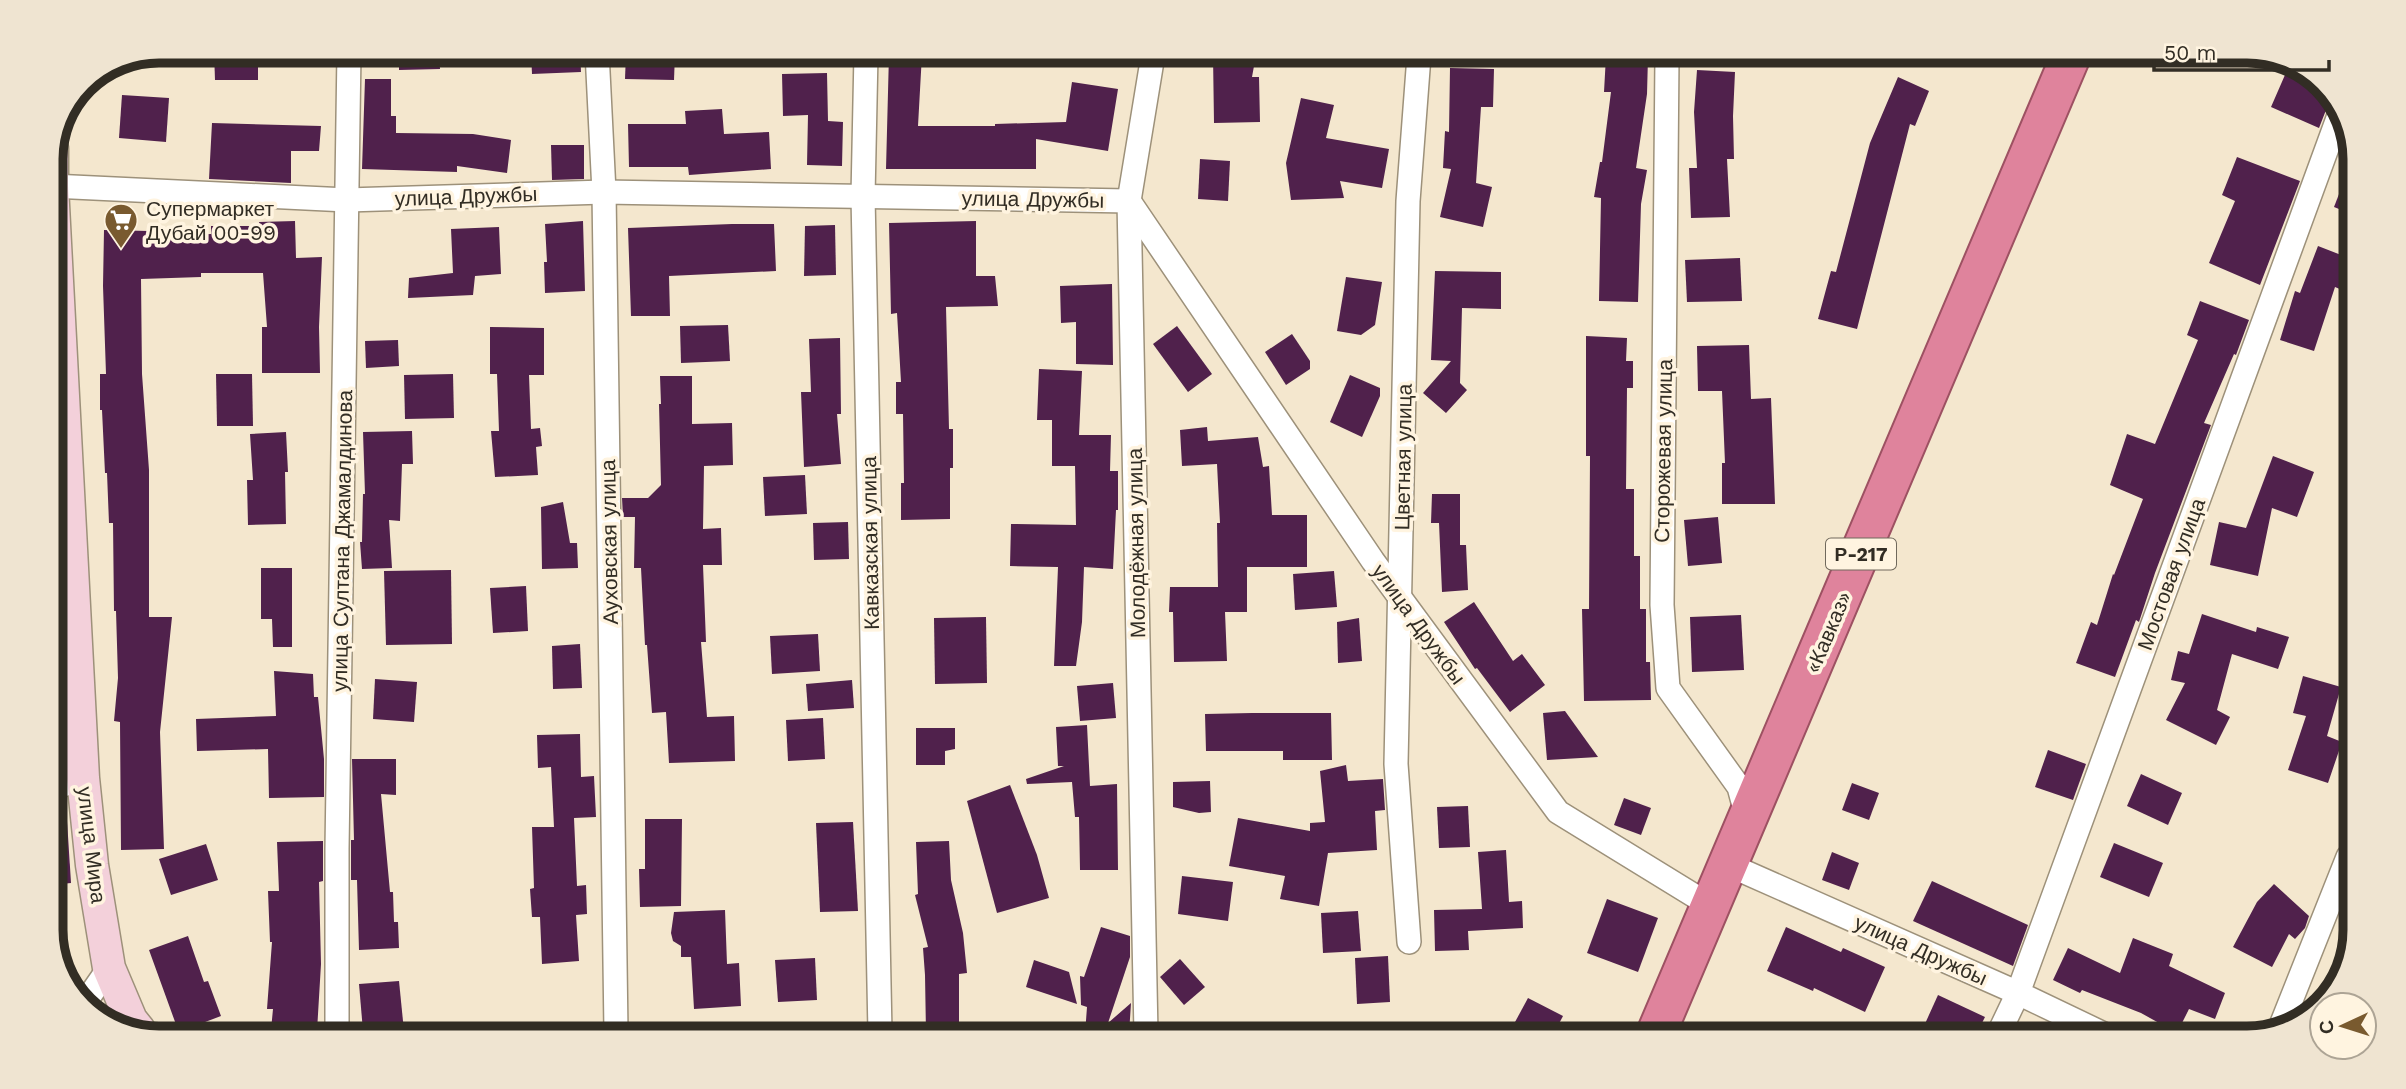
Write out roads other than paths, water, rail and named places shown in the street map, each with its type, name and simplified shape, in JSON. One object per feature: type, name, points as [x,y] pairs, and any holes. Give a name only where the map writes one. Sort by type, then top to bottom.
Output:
[{"type":"highway","name":"«Кавказ»","points":[[1660,1026],[2067,65]]},
{"type":"main road","name":"улица Мира","points":[[63,396],[83,778],[92,865],[108,968],[132,1022]]},
{"type":"street","name":"улица Султана Джамалдинова","points":[[337,1026],[337,849],[349,63]]},
{"type":"street","name":"Ауховская улица","points":[[598,63],[604,191],[616,1026]]},
{"type":"street","name":"Кавказская улица","points":[[866,63],[863,196],[880,1026]]},
{"type":"street","name":"Молодёжная улица","points":[[1146,1026],[1129,201],[1152,63]]},
{"type":"street","name":"Цветная улица","points":[[1409,942],[1396,764],[1408,201],[1418,63]]},
{"type":"street","name":"Сторожевая улица","points":[[1667,63],[1662,605],[1668,688],[1739,788],[1748,821]]},
{"type":"street","name":"Мостовая улица","points":[[2002,1026],[2018,993],[2336,122]]},
{"type":"street","name":"улица Дружбы","points":[[63,187],[347,200],[604,191],[1129,201],[1365,550],[1558,812],[1711,906]]},
{"type":"street","points":[[63,785],[83,778]]},
{"type":"street","name":"улица Дружбы","points":[[1729,865],[2087,1026]]},
{"type":"street","points":[[2284,1018],[2343,870]]},
{"type":"street","points":[[89,996],[108,968]]},
{"type":"place","name":"Супермаркет Дубай 00-99","points":[[121,250]]}]
